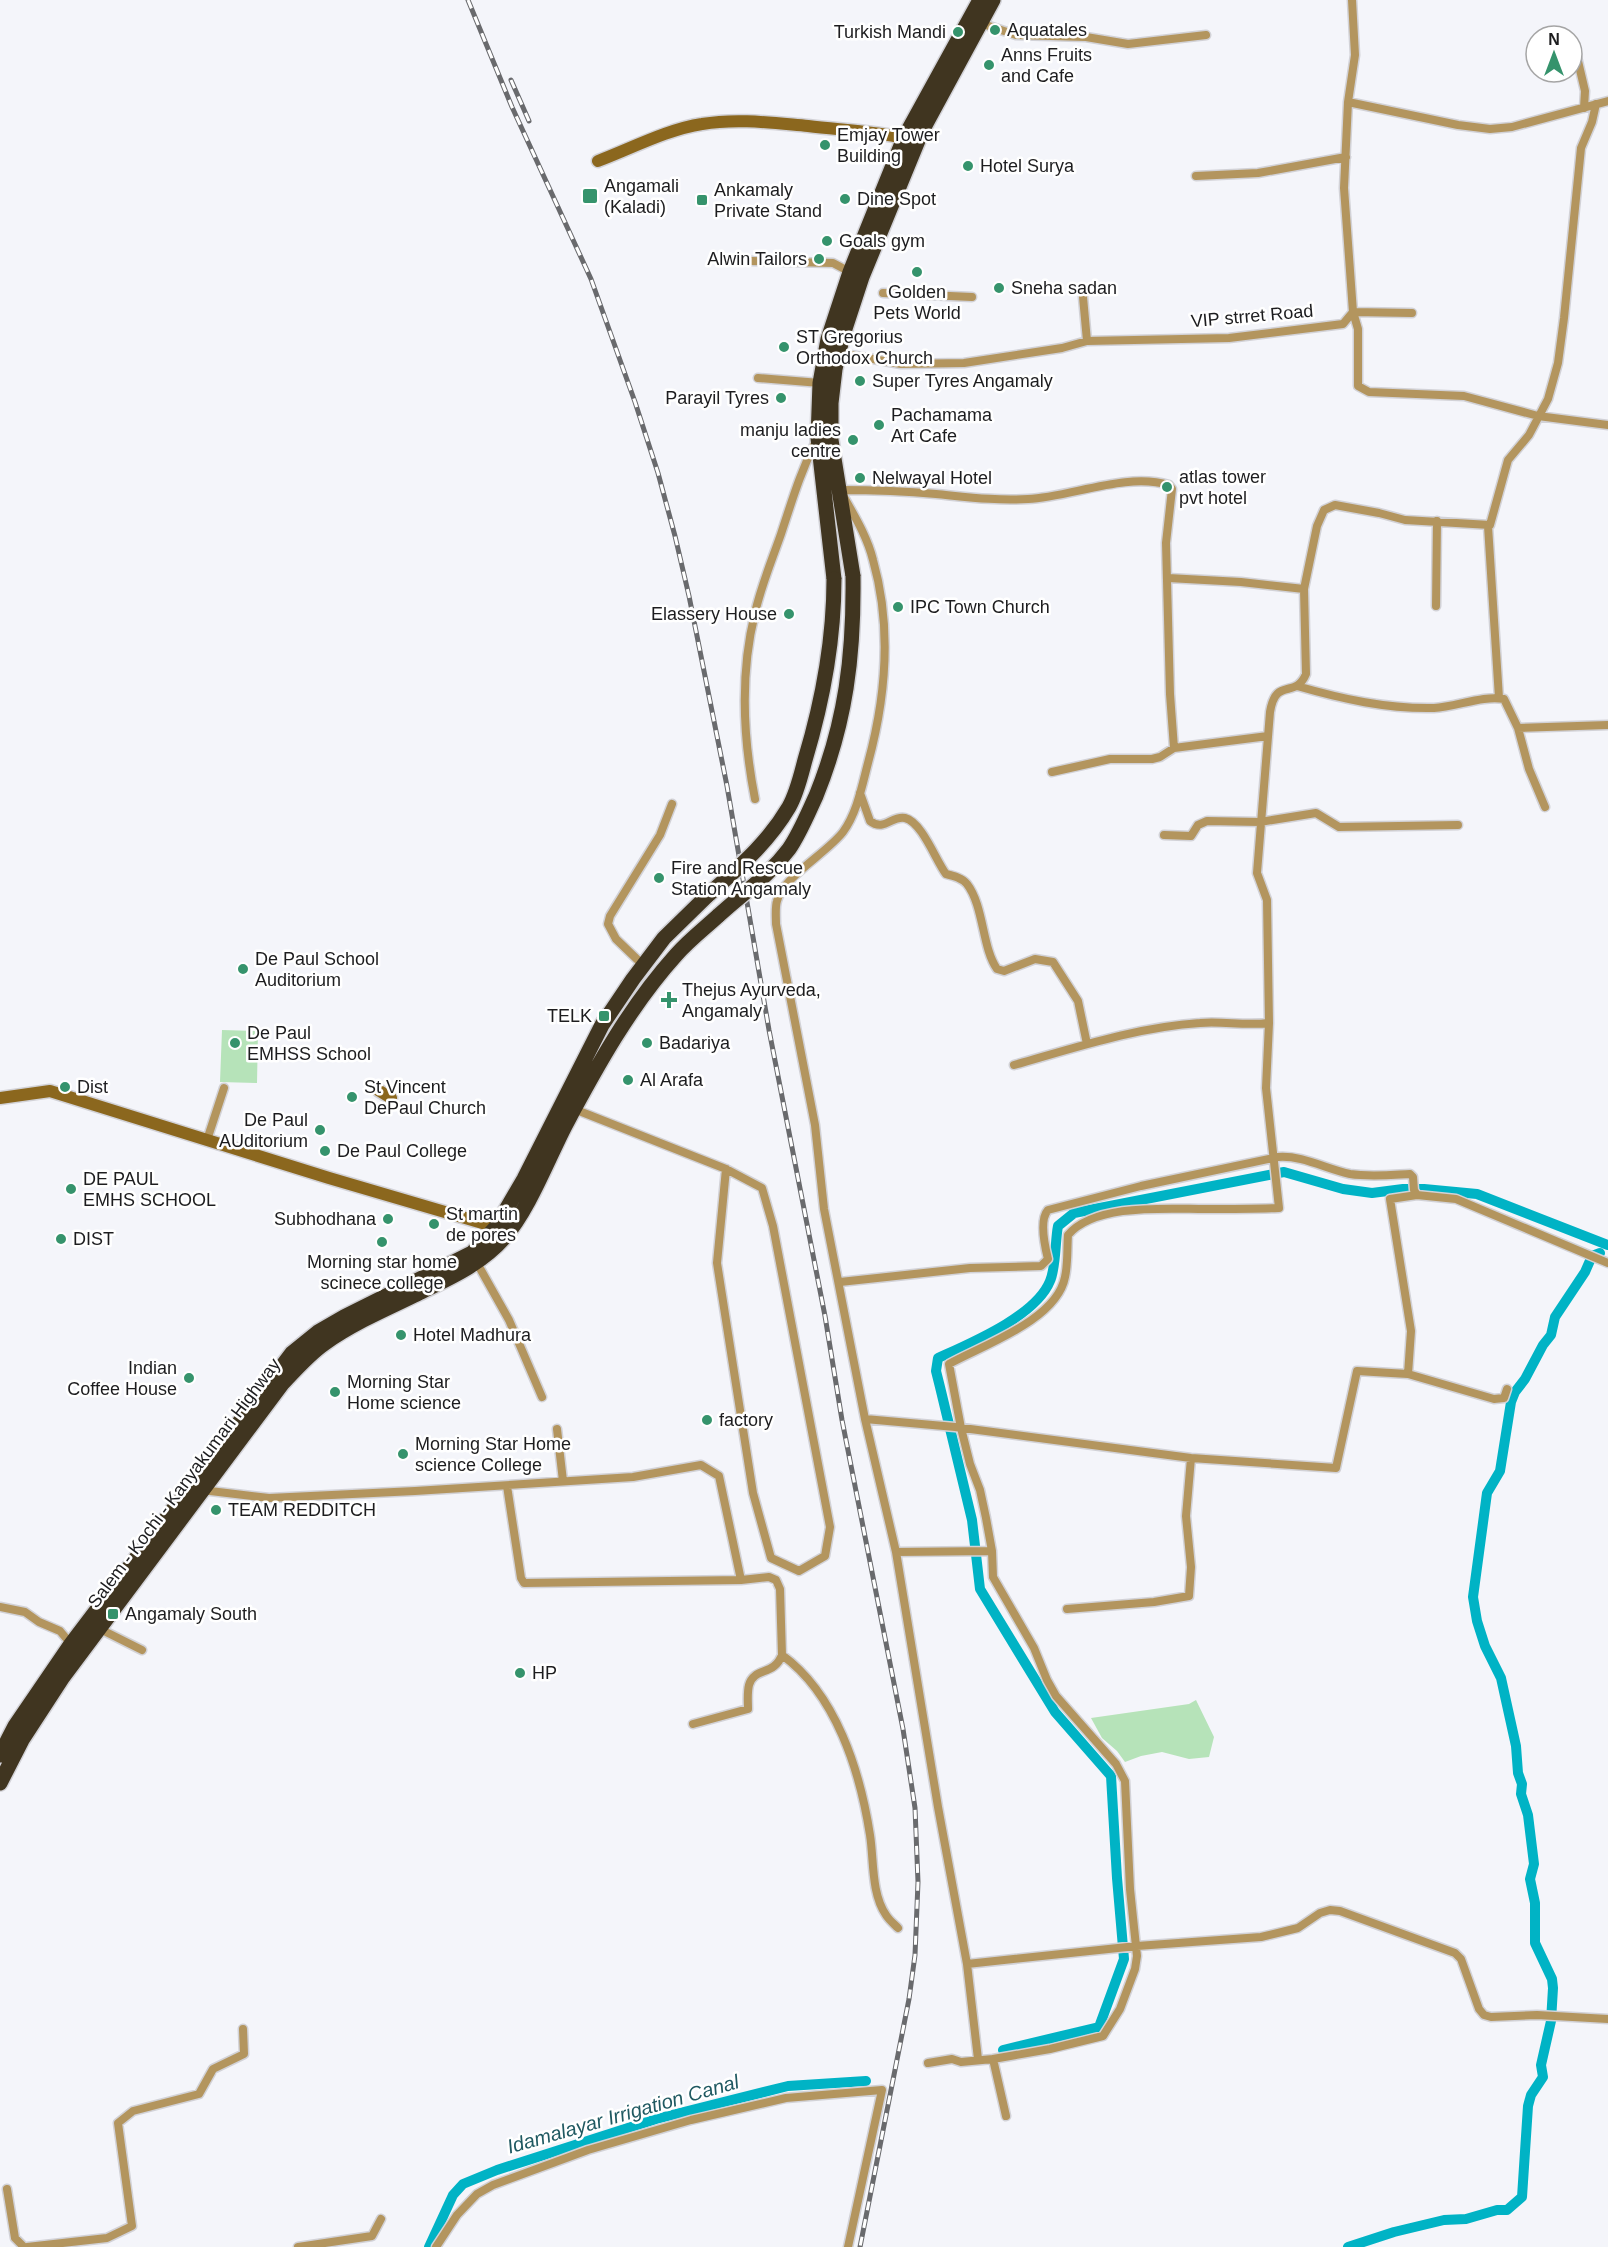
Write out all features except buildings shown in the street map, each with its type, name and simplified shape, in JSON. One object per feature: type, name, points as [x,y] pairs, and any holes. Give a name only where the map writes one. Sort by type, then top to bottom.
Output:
[{"type":"highway","name":"Salem - Kochi - Kanyakumari Highway","points":[[0,1783],[22,1740],[51,1694],[282,1383],[324,1343],[477,1263],[525,1206],[574,1109],[613,1040],[649,988],[676,954],[754,887],[790,847],[810,810],[826,771],[843,710],[850,667],[854,627],[853,576],[831,440],[831,403],[856,274],[904,138],[980,0]]},
{"type":"highway","name":"Salem - Kochi - Kanyakumari Highway","points":[[0,1755],[8,1727],[292,1353],[318,1332],[344,1317],[472,1253],[500,1233],[524,1179],[594,1040],[633,979],[664,938],[754,854],[790,805],[823,696],[832,636],[834,579],[818,438],[820,383],[828,339],[922,130],[993,0]]},
{"type":"highway","points":[[664,938],[676,954]]},
{"type":"main road","points":[[598,161],[677,131],[701,124],[725,122],[767,122],[876,131],[904,138]]},
{"type":"main road","points":[[378,1090],[391,1098]]},
{"type":"main road","points":[[0,1098],[50,1091],[500,1233]]},
{"type":"street","points":[[1352,0],[1355,55],[1348,102],[1344,188],[1353,312],[1358,329],[1358,386],[1363,390],[1380,393],[1464,396],[1538,416],[1608,425]]},
{"type":"street","points":[[980,23],[1016,35],[1086,37],[1128,44],[1206,35]]},
{"type":"street","points":[[1583,84],[1584,108]]},
{"type":"street","points":[[1348,102],[1458,125],[1490,129],[1512,127],[1608,101]]},
{"type":"street","points":[[1499,698],[1488,526],[1508,460],[1529,435],[1548,399],[1558,363],[1581,148],[1592,122],[1596,104]]},
{"type":"street","points":[[1196,176],[1258,172],[1346,157]]},
{"type":"street","points":[[752,261],[833,263],[856,274]]},
{"type":"street","points":[[883,292],[972,297]]},
{"type":"street","points":[[1083,297],[1086,341]]},
{"type":"street","points":[[1353,312],[1412,313]]},
{"type":"street","name":"VIP strret Road","points":[[839,353],[901,364],[964,363],[1062,348],[1086,341],[1228,338],[1342,324],[1353,312]]},
{"type":"street","points":[[758,378],[820,383]]},
{"type":"street","points":[[755,799],[748,765],[746,735],[747,671],[755,613],[801,471],[818,438]]},
{"type":"street","points":[[978,2059],[967,1964],[938,1807],[896,1552],[865,1419],[824,1209],[815,1125],[776,924],[777,901],[788,883],[833,844],[844,830],[860,793],[876,736],[883,694],[885,643],[880,591],[873,559],[860,527],[840,490],[1006,500],[1052,497],[1109,484],[1163,483],[1172,489],[1166,533],[1170,694],[1174,748]]},
{"type":"street","points":[[928,2063],[952,2059],[961,2062],[993,2059],[1050,2049],[1103,2036],[1120,2009],[1135,1969],[1137,1946],[1130,1888],[1125,1781],[1101,1747],[1066,1709],[1047,1680],[1034,1648],[993,1577],[992,1551],[980,1490],[958,1427],[949,1364],[1000,1340],[1054,1302],[1065,1278],[1068,1235],[1073,1229],[1105,1215],[1134,1209],[1279,1208],[1266,1088],[1269,1023],[1267,900],[1257,873],[1268,736],[1274,695],[1279,690],[1297,686],[1306,674],[1304,589],[1317,526],[1324,510],[1335,505],[1405,520],[1488,526]]},
{"type":"street","points":[[1436,606],[1437,521]]},
{"type":"street","points":[[1168,578],[1241,582],[1304,589]]},
{"type":"street","points":[[1297,686],[1344,699],[1407,708],[1437,708],[1499,698],[1507,702],[1518,728],[1529,769],[1545,807]]},
{"type":"street","points":[[1518,728],[1608,725]]},
{"type":"street","points":[[1052,772],[1110,759],[1160,757],[1174,748],[1268,736]]},
{"type":"street","points":[[860,793],[870,821],[883,826],[899,818],[906,818],[913,822],[946,874],[959,878],[967,884],[997,969],[1004,971],[1035,959],[1053,962],[1078,1001],[1088,1044]]},
{"type":"street","points":[[644,966],[615,939],[608,924],[610,916],[660,834],[672,804]]},
{"type":"street","points":[[1164,835],[1191,836],[1198,825],[1207,821],[1260,822],[1316,813],[1339,827],[1458,825]]},
{"type":"street","points":[[1014,1065],[1088,1044],[1167,1027],[1199,1023],[1250,1026],[1269,1023]]},
{"type":"street","points":[[207,1140],[224,1088]]},
{"type":"street","points":[[574,1109],[726,1169],[762,1188],[773,1226],[830,1527],[825,1556],[799,1571],[771,1558],[753,1493],[717,1263],[726,1169]]},
{"type":"street","points":[[840,1282],[970,1268],[1041,1266],[1048,1259],[1044,1222],[1048,1210],[1141,1186],[1283,1156],[1364,1176],[1410,1174],[1415,1189]]},
{"type":"street","points":[[1408,1374],[1411,1331],[1390,1199],[1415,1189],[1456,1199],[1604,1261]]},
{"type":"street","points":[[477,1263],[509,1320],[542,1397]]},
{"type":"street","points":[[865,1419],[958,1427],[1191,1458],[1336,1468],[1357,1371],[1408,1374],[1494,1399],[1504,1398],[1507,1389]]},
{"type":"street","points":[[557,1429],[563,1481]]},
{"type":"street","points":[[1067,1610],[1154,1602],[1189,1596],[1191,1567],[1186,1516],[1191,1458]]},
{"type":"street","points":[[202,1490],[269,1498],[633,1477],[701,1465],[710,1468],[719,1476],[741,1580]]},
{"type":"street","points":[[507,1486],[521,1578],[524,1583],[741,1580],[769,1577],[776,1580],[780,1589],[782,1654],[775,1667],[757,1674],[751,1680],[748,1687],[748,1709],[693,1724]]},
{"type":"street","points":[[896,1552],[992,1551]]},
{"type":"street","points":[[0,1606],[25,1612],[39,1622],[60,1631],[71,1644]]},
{"type":"street","points":[[98,1628],[142,1650]]},
{"type":"street","points":[[782,1654],[811,1680],[825,1699],[836,1722],[858,1779],[867,1812],[879,1901],[886,1916],[898,1928]]},
{"type":"street","points":[[967,1964],[1137,1946],[1261,1937],[1298,1928],[1320,1913],[1330,1910],[1340,1911],[1455,1953],[1461,1959],[1479,2009],[1484,2015],[1509,2018],[1545,2016],[1608,2019]]},
{"type":"street","points":[[7,2188],[15,2238],[25,2247],[107,2243],[132,2226],[118,2123],[133,2111],[199,2094],[213,2069],[244,2054],[243,2029]]},
{"type":"street","points":[[993,2059],[1006,2116]]},
{"type":"street","points":[[436,2247],[457,2215],[477,2194],[493,2185],[588,2150],[691,2120],[786,2098],[882,2090],[848,2247]]},
{"type":"street","points":[[298,2247],[372,2236],[381,2219]]},
{"type":"green space","points":[[222,1030],[258,1031],[257,1083],[220,1082]]},
{"type":"green space","points":[[1196,1700],[1214,1737],[1209,1757],[1189,1759],[1162,1752],[1125,1762],[1117,1751],[1102,1738],[1091,1718],[1189,1704]]},
{"type":"waterway","name":"Idamalayar Irrigation Canal","points":[[1003,2050],[1099,2027],[1124,1959],[1111,1776],[1055,1712],[980,1589],[972,1520],[936,1371],[938,1358],[1001,1327],[1017,1317],[1043,1294],[1052,1276],[1058,1226],[1074,1213],[1284,1172],[1343,1189],[1372,1193],[1424,1189],[1477,1194],[1608,1245]]},
{"type":"waterway","points":[[1348,2247],[1394,2232],[1444,2220],[1466,2219],[1497,2210],[1507,2210],[1522,2197],[1528,2106],[1531,2095],[1543,2077],[1541,2065],[1551,2021],[1553,1988],[1552,1979],[1535,1943],[1535,1903],[1530,1879],[1534,1864],[1528,1815],[1521,1794],[1522,1784],[1518,1773],[1516,1746],[1501,1678],[1485,1646],[1477,1621],[1473,1597],[1487,1493],[1500,1471],[1511,1402],[1551,1335],[1555,1317],[1585,1272],[1592,1256],[1600,1253]]},
{"type":"waterway","name":"Idamalayar Irrigation Canal","points":[[429,2247],[453,2195],[463,2184],[497,2170],[656,2119],[788,2086],[866,2081]]},
{"type":"railway","points":[[468,0],[512,107],[591,279],[635,402],[675,536],[727,786],[769,1030],[903,1729],[915,1808],[918,1882],[915,1955],[909,1999],[860,2247]]},
{"type":"railway","points":[[511,80],[529,121]]},
{"type":"place","name":"Aquatales","points":[[995,30]]},
{"type":"place","name":"Turkish Mandi","points":[[958,32]]},
{"type":"place","name":"Anns Fruits and Cafe","points":[[989,65]]},
{"type":"place","name":"Emjay Tower Building","points":[[825,145]]},
{"type":"place","name":"Hotel Surya","points":[[968,166]]},
{"type":"place","name":"Angamali (Kaladi)","points":[[590,196]]},
{"type":"place","name":"Dine Spot","points":[[845,199]]},
{"type":"place","name":"Ankamaly Private Stand","points":[[702,200]]},
{"type":"place","name":"Goals gym","points":[[827,241]]},
{"type":"place","name":"Alwin Tailors","points":[[819,259]]},
{"type":"place","name":"Golden Pets World","points":[[917,272]]},
{"type":"place","name":"Sneha sadan","points":[[999,288]]},
{"type":"place","name":"ST Gregorius Orthodox Church","points":[[784,347]]},
{"type":"place","name":"Super Tyres Angamaly","points":[[860,381]]},
{"type":"place","name":"Parayil Tyres","points":[[781,398]]},
{"type":"place","name":"Pachamama Art Cafe","points":[[879,425]]},
{"type":"place","name":"manju ladies centre","points":[[853,440]]},
{"type":"place","name":"Nelwayal Hotel","points":[[860,478]]},
{"type":"place","name":"atlas tower pvt hotel","points":[[1167,487]]},
{"type":"place","name":"IPC Town Church","points":[[898,607]]},
{"type":"place","name":"Elassery House","points":[[789,614]]},
{"type":"place","name":"Fire and Rescue Station Angamaly","points":[[659,878]]},
{"type":"place","name":"De Paul School Auditorium","points":[[243,969]]},
{"type":"place","name":"Thejus Ayurveda, Angamaly","points":[[669,1000]]},
{"type":"place","name":"TELK","points":[[604,1016]]},
{"type":"place","name":"De Paul EMHSS School","points":[[235,1043]]},
{"type":"place","name":"Badariya","points":[[647,1043]]},
{"type":"place","name":"Al Arafa","points":[[628,1080]]},
{"type":"place","name":"Dist","points":[[65,1087]]},
{"type":"place","name":"St Vincent DePaul Church","points":[[352,1097]]},
{"type":"place","name":"De Paul AUditorium","points":[[320,1130]]},
{"type":"place","name":"De Paul College","points":[[325,1151]]},
{"type":"place","name":"DE PAUL EMHS SCHOOL","points":[[71,1189]]},
{"type":"place","name":"Subhodhana","points":[[388,1219]]},
{"type":"place","name":"St martin de pores","points":[[434,1224]]},
{"type":"place","name":"DIST","points":[[61,1239]]},
{"type":"place","name":"Morning star home scinece college","points":[[382,1242]]},
{"type":"place","name":"Hotel Madhura","points":[[401,1335]]},
{"type":"place","name":"Indian Coffee House","points":[[189,1378]]},
{"type":"place","name":"Morning Star Home science","points":[[335,1392]]},
{"type":"place","name":"factory","points":[[707,1420]]},
{"type":"place","name":"Morning Star Home science College","points":[[403,1454]]},
{"type":"place","name":"TEAM REDDITCH","points":[[216,1510]]},
{"type":"place","name":"Angamaly South","points":[[113,1614]]},
{"type":"place","name":"HP","points":[[520,1673]]}]
